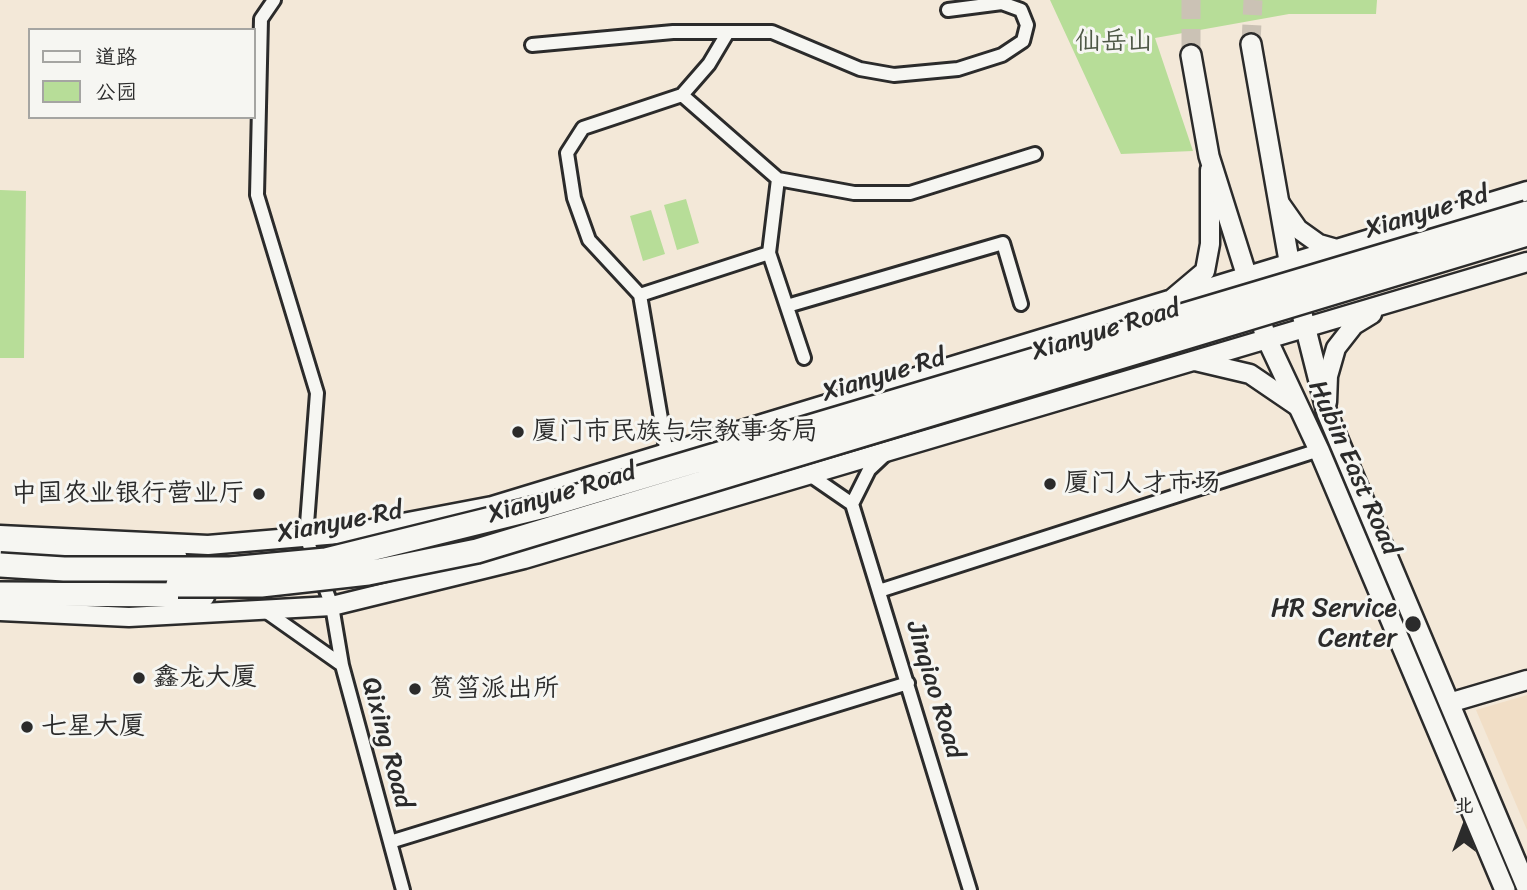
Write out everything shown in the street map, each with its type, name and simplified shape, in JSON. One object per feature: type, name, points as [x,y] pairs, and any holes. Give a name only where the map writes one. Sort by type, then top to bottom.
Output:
[{"type":"highway","name":"Xianyue Rd","points":[[0,565],[64,569],[230,569],[326,560],[548,505],[1527,213]]},
{"type":"highway","name":"Xianyue Road","points":[[0,581],[261,585],[368,573],[477,551],[1527,234]]},
{"type":"highway","points":[[0,552],[78,558],[175,558],[281,552],[433,534]]},
{"type":"highway","points":[[0,594],[226,595],[261,585]]},
{"type":"main road","name":"Hubin East Road","points":[[1251,44],[1290,266],[1303,328],[1327,413],[1527,888]]},
{"type":"main road","name":"Hubin East Road","points":[[1191,55],[1209,156],[1245,278],[1266,338],[1319,450],[1505,890]]},
{"type":"main road","points":[[1169,302],[1205,271],[1210,244],[1209,156]]},
{"type":"main road","points":[[0,535],[208,545],[350,533],[492,506],[1290,266],[1527,191]]},
{"type":"main road","points":[[1279,202],[1298,229],[1319,244],[1340,250]]},
{"type":"main road","points":[[0,611],[129,617],[332,606],[524,559],[1188,360],[1527,262]]},
{"type":"main road","points":[[1327,413],[1328,376],[1336,348],[1354,325],[1394,301]]},
{"type":"main road","points":[[1188,360],[1250,374],[1297,406]]},
{"type":"main road","points":[[1449,703],[1527,680]]},
{"type":"street","points":[[274,0],[261,19],[257,195],[317,393],[306,537]]},
{"type":"street","points":[[532,45],[673,32],[772,32],[860,69],[894,75],[958,69],[1002,55],[1023,41],[1027,25],[1021,10],[1002,3],[948,10]]},
{"type":"street","points":[[667,454],[640,295],[589,240],[574,198],[567,153],[583,128],[682,95],[709,64],[728,32]]},
{"type":"street","points":[[682,95],[778,179],[855,193],[909,194],[1035,155]]},
{"type":"street","points":[[778,179],[769,253],[804,358]]},
{"type":"street","points":[[787,306],[1003,243],[1021,304]]},
{"type":"street","points":[[640,295],[769,253]]},
{"type":"street","points":[[807,473],[852,504],[869,470],[892,448]]},
{"type":"street","points":[[879,590],[1319,450]]},
{"type":"street","name":"Jinqiao Road","points":[[852,504],[970,890]]},
{"type":"street","name":"Qixing Road","points":[[306,537],[332,606],[342,665],[403,890]]},
{"type":"street","points":[[264,609],[342,665]]},
{"type":"street","points":[[390,842],[908,683]]},
{"type":"shaded area","points":[[1527,695],[1527,830],[1476,710]]},
{"type":"green space","name":"仙岳山","points":[[1050,0],[1377,0],[1376,14],[1289,14],[1155,38],[1193,151],[1121,154]]},
{"type":"green space","points":[[0,190],[26,191],[24,358],[0,358]]},
{"type":"green space","points":[[686,199],[699,243],[677,250],[664,205]]},
{"type":"green space","points":[[651,210],[665,254],[643,261],[630,216]]},
{"type":"tunnel","points":[[1191,0],[1191,55]]},
{"type":"tunnel","points":[[1251,44],[1253,0]]},
{"type":"place","name":"厦门市民族与宗教事务局","points":[[518,432]]},
{"type":"place","name":"厦门人才市场","points":[[1050,484]]},
{"type":"place","name":"中国农业银行营业厅","points":[[259,494]]},
{"type":"place","name":"HR Service Center","points":[[1413,624]]},
{"type":"place","name":"鑫龙大厦","points":[[139,678]]},
{"type":"place","name":"筼筜派出所","points":[[415,689]]},
{"type":"place","name":"七星大厦","points":[[27,727]]}]
